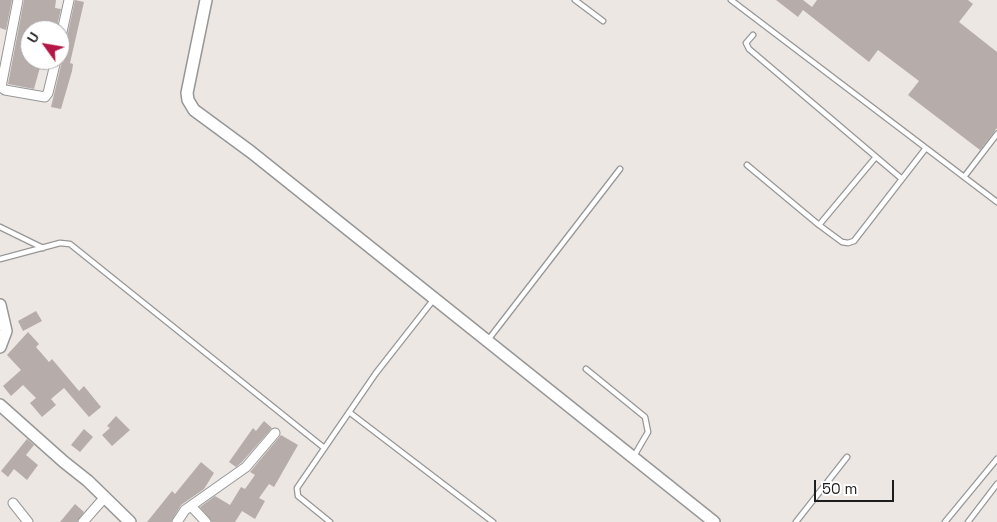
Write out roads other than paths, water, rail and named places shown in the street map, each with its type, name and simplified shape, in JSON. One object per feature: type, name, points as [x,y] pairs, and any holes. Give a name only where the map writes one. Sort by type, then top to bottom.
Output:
[{"type":"street","points":[[18,0],[1,87],[5,90],[45,97],[48,93],[54,70]]},
{"type":"street","points":[[65,20],[69,0]]},
{"type":"street","points":[[206,0],[187,93],[191,106],[488,340],[714,522]]},
{"type":"street","points":[[0,305],[6,331],[0,348]]},
{"type":"street","points":[[0,405],[105,496],[130,522]]},
{"type":"street","points":[[177,522],[192,506],[246,467],[275,433]]},
{"type":"street","points":[[83,522],[105,496]]},
{"type":"street","points":[[13,503],[28,522]]},
{"type":"street","points":[[192,506],[206,522]]},
{"type":"lane","points":[[575,0],[603,20]]},
{"type":"lane","points":[[731,0],[997,202]]},
{"type":"lane","points":[[753,34],[746,43],[749,49],[902,179]]},
{"type":"lane","points":[[964,177],[997,134]]},
{"type":"lane","points":[[747,165],[842,242],[848,244],[854,241],[926,148]]},
{"type":"lane","points":[[819,224],[875,158]]},
{"type":"lane","points":[[488,340],[620,169]]},
{"type":"lane","points":[[0,228],[43,248]]},
{"type":"lane","points":[[0,259],[62,243],[70,244],[323,447]]},
{"type":"lane","points":[[330,522],[296,492],[323,447],[402,339],[435,298]]},
{"type":"lane","points":[[586,369],[645,417],[648,432],[633,458]]},
{"type":"lane","points":[[349,412],[493,522]]},
{"type":"lane","points":[[796,522],[846,457]]},
{"type":"lane","points":[[946,522],[997,459]]},
{"type":"lane","points":[[968,522],[997,484]]}]
